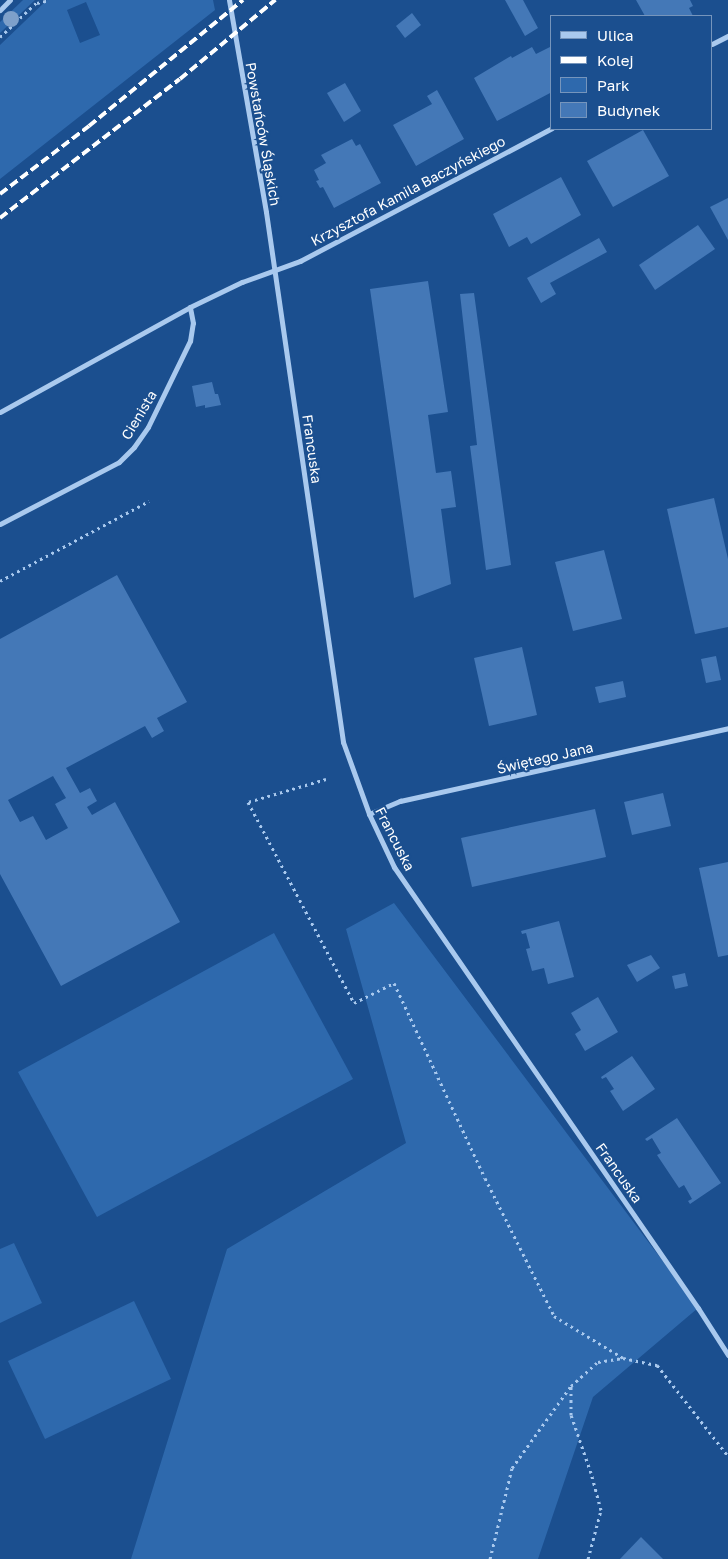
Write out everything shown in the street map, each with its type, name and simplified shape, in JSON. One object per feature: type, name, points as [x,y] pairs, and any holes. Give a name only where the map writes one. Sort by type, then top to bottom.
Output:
[{"type":"street","points":[[0,10],[10,0]]},
{"type":"street","name":"Powstańców Śląskich","points":[[229,0],[274,271]]},
{"type":"street","points":[[713,44],[728,36]]},
{"type":"street","name":"Krzysztofa Kamila Baczyńskiego","points":[[0,412],[190,307],[242,282],[300,261],[550,129]]},
{"type":"street","name":"Francuska","points":[[274,271],[343,742],[369,814],[394,867],[698,1308],[728,1355]]},
{"type":"street","name":"Cienista","points":[[0,524],[119,462],[134,447],[148,427],[190,342],[193,323],[190,307]]},
{"type":"street","name":"Świętego Jana","points":[[369,814],[400,801],[728,728]]},
{"type":"path","points":[[36,3],[50,0]]},
{"type":"path","points":[[0,581],[149,501]]},
{"type":"path","points":[[326,779],[248,802],[354,1003],[394,983],[484,1178],[554,1316],[623,1358],[657,1365],[728,1456]]},
{"type":"path","points":[[490,1559],[512,1468],[571,1386],[598,1362],[623,1358]]},
{"type":"path","points":[[571,1386],[571,1415],[591,1473],[601,1510],[588,1559]]},
{"type":"green space","points":[[23,0],[35,0],[0,33],[0,22]]},
{"type":"green space","points":[[47,0],[213,0],[215,10],[0,179],[0,45]],"holes":[[[86,2],[100,35],[80,43],[67,10]]]},
{"type":"green space","points":[[394,903],[698,1308],[593,1397],[538,1559],[131,1559],[227,1249],[406,1143],[346,929]]},
{"type":"green space","points":[[274,933],[353,1079],[97,1217],[18,1072]]},
{"type":"green space","points":[[14,1243],[42,1303],[0,1323],[0,1249]]},
{"type":"green space","points":[[134,1301],[171,1379],[45,1439],[8,1361]]},
{"type":"building","points":[[505,0],[523,0],[538,28],[525,36]]},
{"type":"building","points":[[636,0],[690,0],[693,6],[689,8],[692,15],[644,15]]},
{"type":"building","points":[[412,13],[421,25],[405,38],[396,26]]},
{"type":"building","points":[[532,47],[536,54],[550,47],[550,93],[497,121],[474,78],[511,56],[512,58]]},
{"type":"building","points":[[345,83],[361,111],[344,122],[327,93]]},
{"type":"building","points":[[437,90],[464,139],[416,166],[393,125],[432,104],[427,96]]},
{"type":"building","points":[[643,130],[669,176],[613,207],[587,161]]},
{"type":"building","points":[[352,139],[356,146],[360,144],[381,183],[334,208],[323,187],[320,188],[316,181],[319,180],[314,170],[326,163],[321,155]]},
{"type":"building","points":[[561,177],[581,215],[531,244],[527,237],[509,247],[493,214]]},
{"type":"building","points":[[728,198],[728,240],[710,207]]},
{"type":"building","points":[[698,225],[715,249],[655,290],[639,265]]},
{"type":"building","points":[[599,238],[607,252],[550,283],[556,294],[541,303],[527,278]]},
{"type":"building","points":[[428,281],[448,412],[428,415],[436,473],[451,471],[456,507],[441,509],[451,584],[414,598],[370,289]]},
{"type":"building","points":[[474,293],[511,565],[486,570],[470,446],[477,445],[460,294]]},
{"type":"building","points":[[212,382],[215,394],[218,394],[221,405],[205,408],[205,405],[196,407],[192,386]]},
{"type":"building","points":[[714,498],[728,559],[728,627],[695,634],[667,509]]},
{"type":"building","points":[[604,550],[622,619],[573,631],[555,562]]},
{"type":"building","points":[[117,575],[187,702],[157,718],[164,731],[152,738],[145,726],[66,768],[80,793],[90,788],[97,801],[87,807],[92,815],[115,802],[180,922],[61,986],[0,874],[0,639]],"holes":[[[53,776],[66,798],[55,804],[68,828],[46,840],[33,816],[20,822],[8,800]]]},
{"type":"building","points":[[522,647],[537,715],[489,726],[474,658]]},
{"type":"building","points":[[716,656],[721,680],[706,683],[701,659]]},
{"type":"building","points":[[623,681],[626,697],[599,703],[595,687]]},
{"type":"building","points":[[663,793],[671,826],[632,835],[624,802]]},
{"type":"building","points":[[595,809],[606,857],[472,887],[461,838]]},
{"type":"building","points":[[728,862],[728,955],[718,957],[699,868]]},
{"type":"building","points":[[559,921],[574,977],[548,984],[544,968],[532,971],[526,949],[530,948],[526,933],[522,934],[521,931]]},
{"type":"building","points":[[651,955],[660,968],[637,982],[627,965]]},
{"type":"building","points":[[685,973],[688,986],[675,989],[672,976]]},
{"type":"building","points":[[598,997],[618,1032],[585,1051],[575,1034],[581,1030],[571,1013]]},
{"type":"building","points":[[632,1056],[655,1089],[623,1111],[610,1091],[614,1089],[606,1077],[602,1079],[601,1077]]},
{"type":"building","points":[[677,1118],[721,1183],[690,1204],[688,1201],[692,1199],[684,1185],[679,1188],[657,1155],[661,1153],[652,1138],[647,1141],[645,1139]]},
{"type":"building","points":[[641,1537],[663,1559],[620,1559]]},
{"type":"railway","points":[[0,194],[89,126],[243,0]]},
{"type":"railway","points":[[0,218],[180,79],[275,0]]}]
